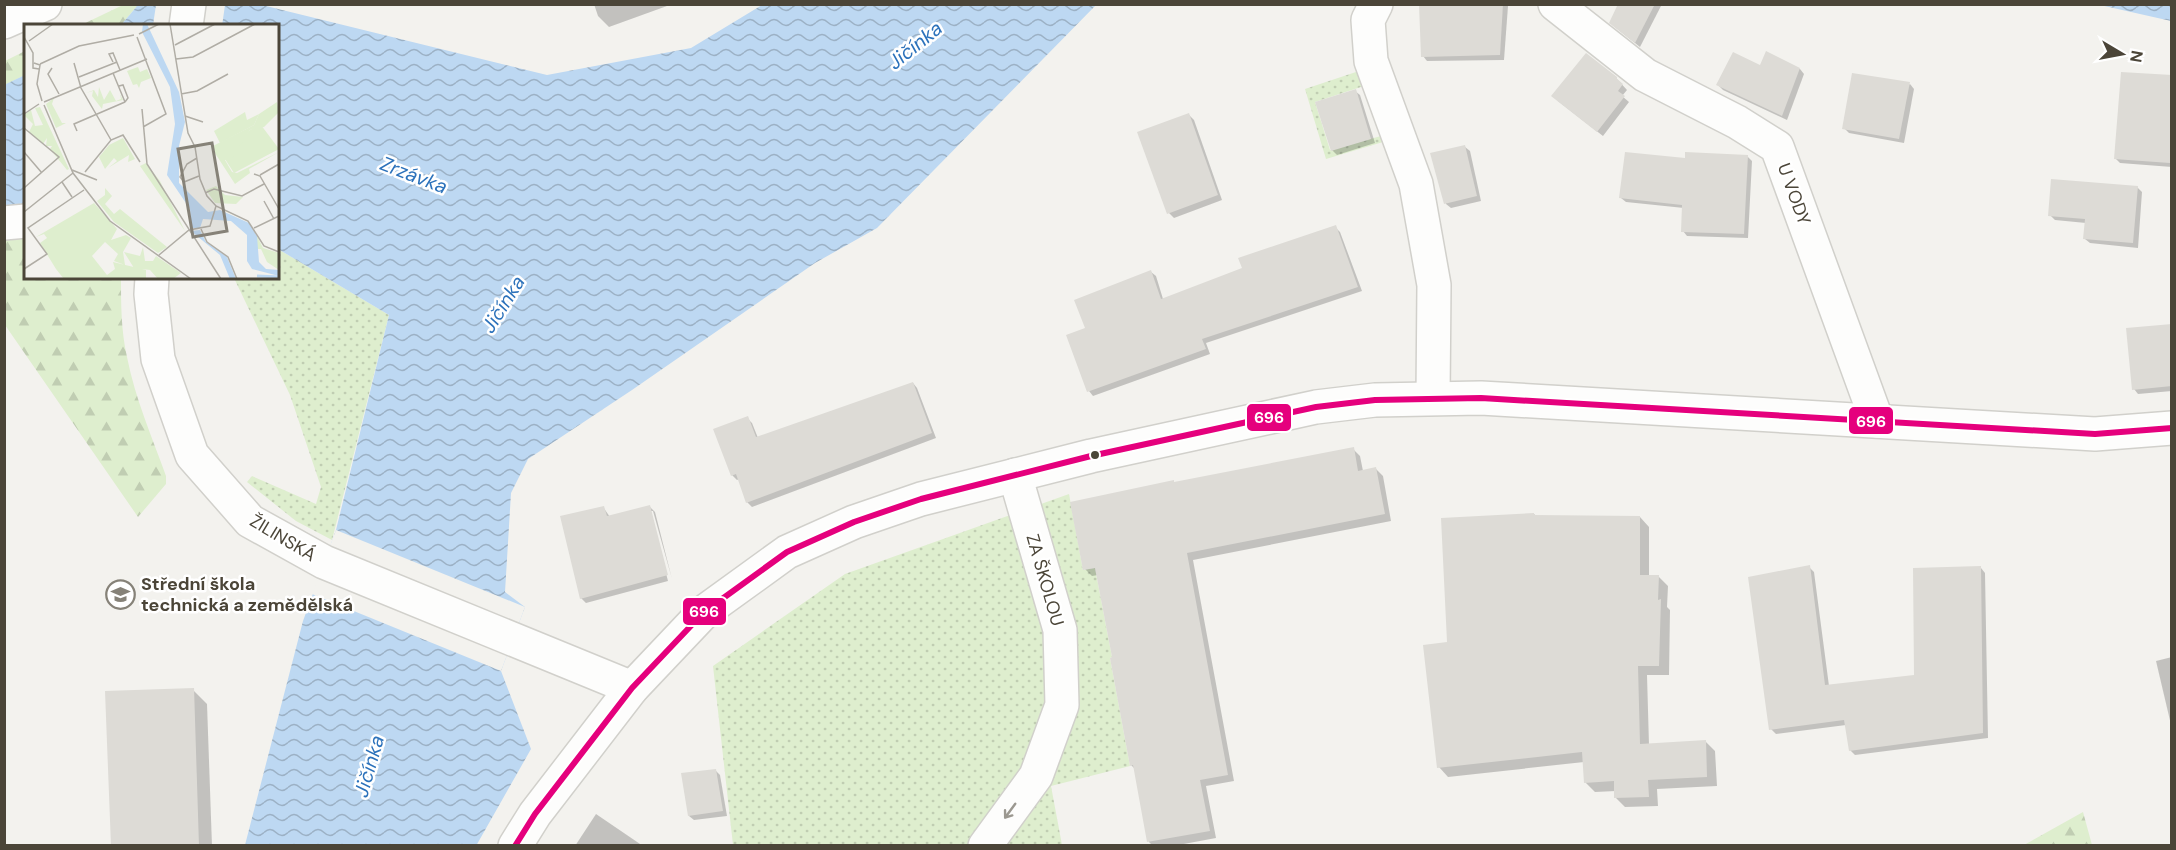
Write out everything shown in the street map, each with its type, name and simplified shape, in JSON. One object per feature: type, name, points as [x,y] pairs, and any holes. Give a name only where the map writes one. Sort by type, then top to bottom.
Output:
[{"type":"street","points":[[4,22],[45,4]]},
{"type":"street","points":[[186,24],[189,4]]},
{"type":"street","points":[[1376,4],[1368,20],[1371,62],[1416,184],[1434,285],[1433,397]]},
{"type":"street","name":"U VODY","points":[[1555,4],[1645,75],[1737,122],[1777,147],[1877,421]]},
{"type":"street","points":[[4,223],[24,221]]},
{"type":"street","name":"ŽILINSKÁ","points":[[152,279],[150,294],[158,359],[192,455],[250,521],[324,562],[632,688]]},
{"type":"street","points":[[515,846],[535,814],[632,688],[704,612],[787,552],[854,522],[921,499],[1015,475],[1316,407],[1375,400],[1433,397],[1492,398],[2096,434],[2172,428]]},
{"type":"street","name":"ZA ŠKOLOU","points":[[985,846],[1036,776],[1062,705],[1060,630],[1015,475]]},
{"type":"green space","points":[[123,5],[138,5],[122,24],[83,24]]},
{"type":"green space","points":[[24,52],[24,76],[5,85],[5,61]]},
{"type":"green space","points":[[1359,71],[1364,86],[1315,102],[1330,150],[1381,136],[1383,142],[1326,159],[1305,89]]},
{"type":"green space","points":[[24,231],[24,279],[121,279],[122,327],[130,372],[166,476],[166,484],[138,517],[5,325],[4,232]]},
{"type":"green space","points":[[279,250],[389,315],[332,540],[296,521],[247,482],[252,476],[316,504],[321,487],[290,395],[234,279],[279,279]]},
{"type":"green space","points":[[1069,494],[1083,570],[1095,568],[1130,766],[1051,786],[1062,845],[733,845],[713,666],[845,574]]},
{"type":"green space","points":[[2083,812],[2092,845],[2024,845]]},
{"type":"water","points":[[138,5],[156,5],[153,24],[122,24]]},
{"type":"water","points":[[225,5],[262,5],[547,75],[691,48],[762,5],[1096,5],[877,228],[815,263],[528,459],[511,493],[505,592],[525,607],[501,671],[531,749],[476,846],[245,845],[303,621],[336,530],[389,315],[279,250],[279,24],[222,24]]},
{"type":"water","points":[[2100,5],[2171,5],[2171,21]]},
{"type":"water","points":[[24,75],[24,207],[4,211],[4,85]]},
{"type":"pier","points":[[336,530],[525,607],[501,671],[312,594]]},
{"type":"building","points":[[1419,4],[1503,4],[1500,55],[1421,57]]},
{"type":"building","points":[[1618,4],[1655,4],[1635,43],[1609,23]]},
{"type":"building","points":[[1766,51],[1800,68],[1782,116],[1716,85],[1733,52],[1760,65]]},
{"type":"building","points":[[1586,53],[1617,77],[1623,84],[1618,91],[1625,96],[1597,132],[1551,96]]},
{"type":"building","points":[[2121,72],[2172,75],[2170,163],[2114,159]]},
{"type":"building","points":[[1852,73],[1910,82],[1899,139],[1842,129]]},
{"type":"building","points":[[1356,89],[1371,139],[1331,151],[1315,102]]},
{"type":"building","points":[[1189,113],[1218,195],[1167,214],[1137,132]]},
{"type":"building","points":[[1465,145],[1477,196],[1444,204],[1430,153]]},
{"type":"building","points":[[1625,152],[1685,158],[1685,152],[1748,155],[1744,234],[1681,232],[1682,205],[1619,198]]},
{"type":"building","points":[[2051,179],[2138,186],[2133,243],[2083,239],[2085,219],[2048,216]]},
{"type":"building","points":[[1336,225],[1358,287],[1202,339],[1206,349],[1087,392],[1066,335],[1085,328],[1074,300],[1151,270],[1161,299],[1242,268],[1238,258]]},
{"type":"building","points":[[2172,324],[2172,386],[2132,390],[2126,328]]},
{"type":"building","points":[[913,382],[932,433],[746,503],[736,474],[731,476],[713,429],[748,416],[756,437]]},
{"type":"building","points":[[1354,447],[1358,471],[1376,467],[1385,514],[1187,553],[1228,775],[1200,780],[1210,831],[1147,842],[1133,765],[1130,766],[1095,568],[1083,570],[1070,502],[1174,480],[1174,482]]},
{"type":"building","points":[[650,505],[668,575],[580,599],[560,516],[604,506],[607,516]]},
{"type":"building","points":[[1534,513],[1534,515],[1640,516],[1640,575],[1659,575],[1658,600],[1661,599],[1659,666],[1638,666],[1640,744],[1706,740],[1707,777],[1648,780],[1649,797],[1614,798],[1614,781],[1584,783],[1582,752],[1437,768],[1423,645],[1447,642],[1441,518]]},
{"type":"building","points":[[1810,565],[1825,685],[1914,675],[1913,568],[1981,566],[1983,733],[1849,751],[1844,720],[1769,730],[1748,577]]},
{"type":"building","points":[[194,688],[199,846],[111,846],[105,691]]},
{"type":"building","points":[[716,769],[723,811],[688,816],[681,773]]},
{"type":"transit line","name":"696","points":[[515,846],[535,814],[632,688],[704,612],[787,552],[854,522],[921,499],[1091,456],[1316,407],[1375,400],[1481,398],[2095,434],[2172,428]]},
{"type":"place","name":"Střední škola technická a zemědělská","points":[[120,594]]},
{"type":"water label","name":"Jičínka","points":[[915,45]]},
{"type":"water label","name":"Zrzávka","points":[[414,175]]},
{"type":"water label","name":"Jičínka","points":[[503,304]]},
{"type":"water label","name":"Jičínka","points":[[369,766]]}]
